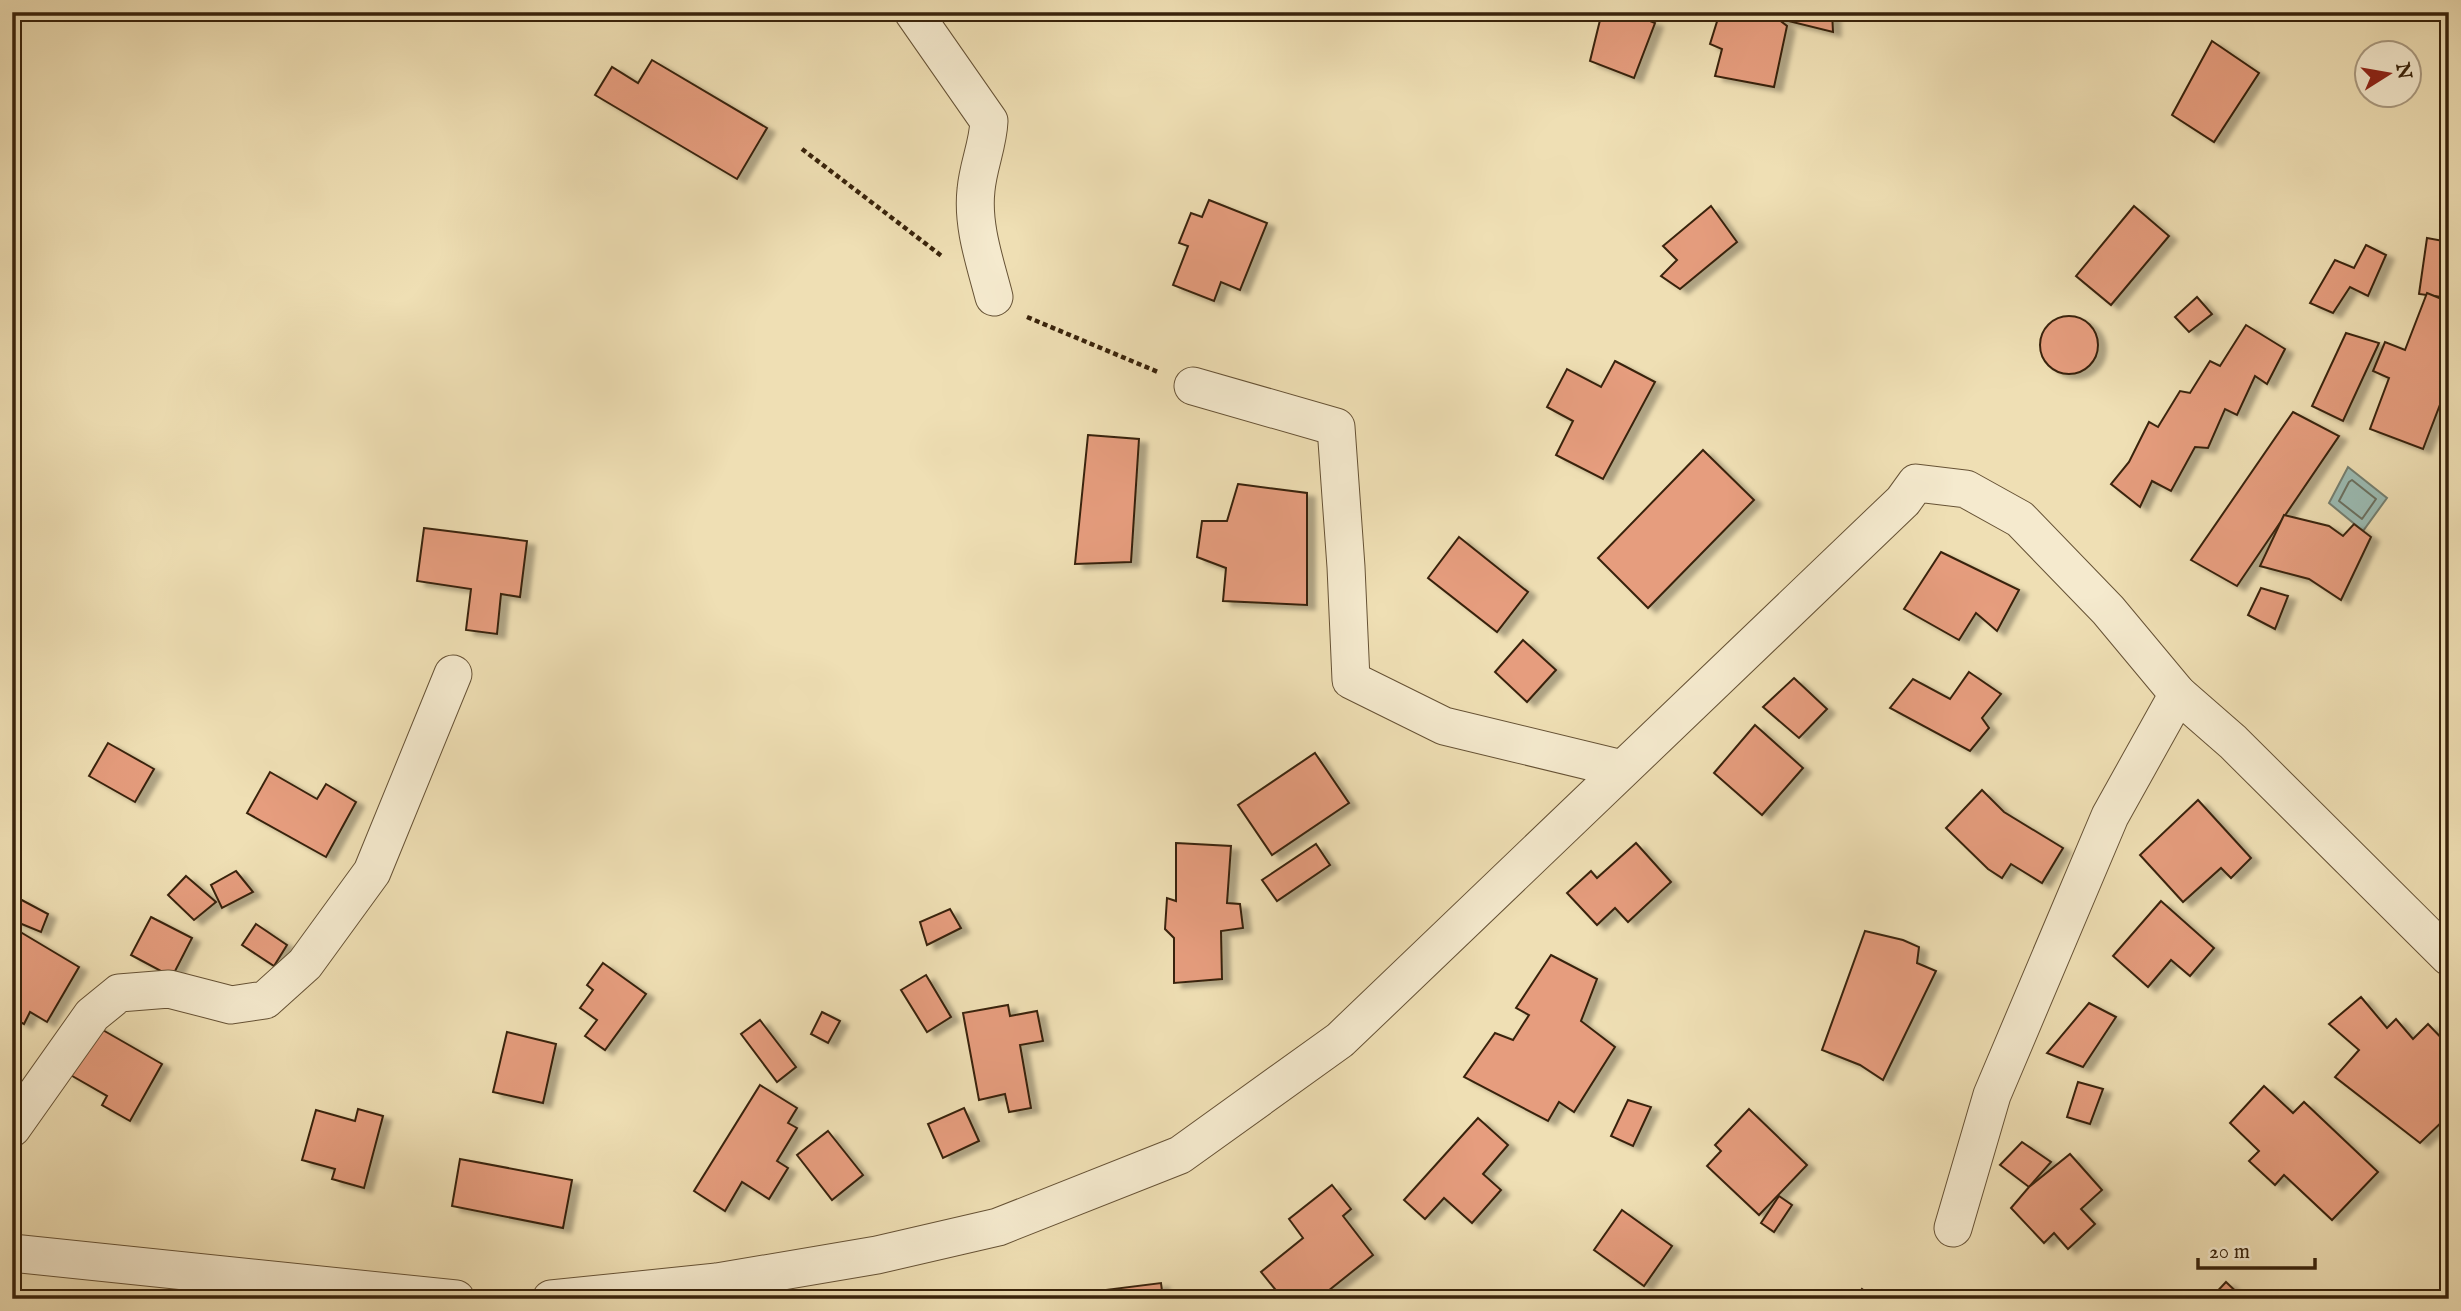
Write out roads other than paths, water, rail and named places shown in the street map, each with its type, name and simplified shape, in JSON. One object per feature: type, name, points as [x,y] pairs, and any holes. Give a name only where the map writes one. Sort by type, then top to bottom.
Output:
[{"type":"street","points":[[913,12],[989,121],[988,139],[976,188],[974,214],[994,297]]},
{"type":"street","points":[[1193,386],[1336,427],[1351,680],[1444,726],[1622,769]]},
{"type":"street","points":[[551,1299],[717,1282],[877,1255],[998,1227],[1180,1155],[1340,1040],[1903,501],[1916,483],[1966,489],[2020,519],[2108,610],[2178,694],[2233,741],[2449,957]]},
{"type":"street","points":[[12,1128],[92,1015],[119,993],[169,989],[231,1005],[265,1000],[305,964],[372,872],[453,674]]},
{"type":"street","points":[[1953,1228],[1992,1096],[2105,828],[2178,694]]},
{"type":"street","points":[[12,1253],[456,1299]]},
{"type":"water","points":[[2348,467],[2387,498],[2363,531],[2329,503]]}]
